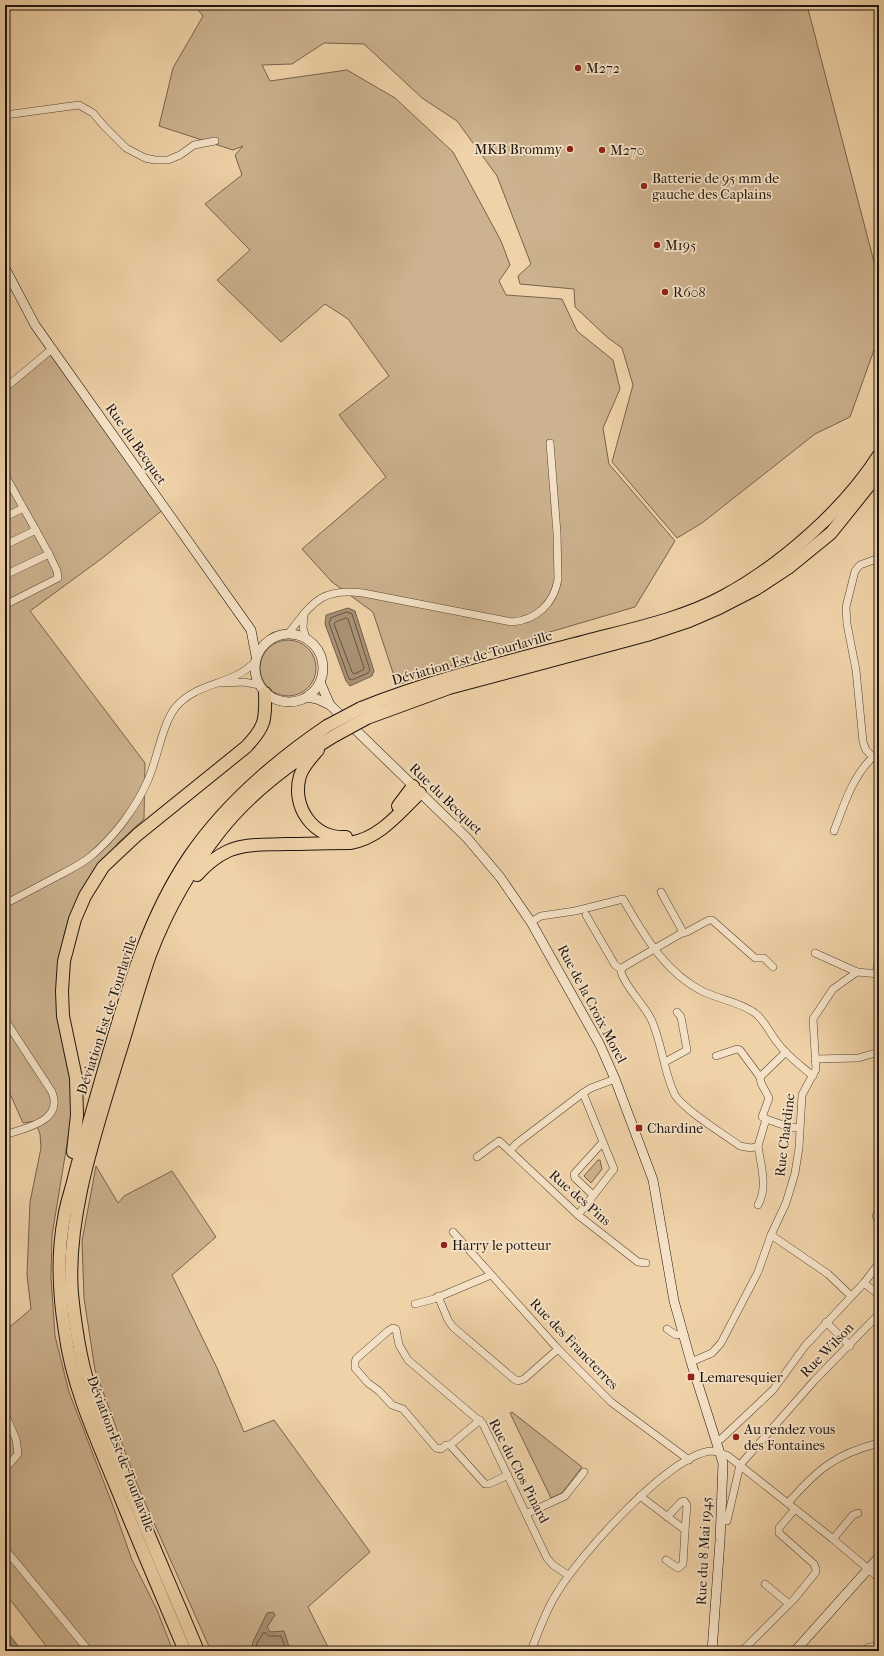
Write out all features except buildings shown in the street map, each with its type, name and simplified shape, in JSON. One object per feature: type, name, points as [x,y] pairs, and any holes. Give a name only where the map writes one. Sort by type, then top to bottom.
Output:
[{"type":"highway","name":"Déviation Est de Tourlaville","points":[[185,1651],[105,1460],[77,1387],[65,1334],[60,1290],[60,1253],[64,1219],[86,1131],[134,969],[166,897],[188,859],[209,829],[248,787],[295,748],[364,713],[446,678],[641,627],[692,610],[723,596],[782,557],[819,526],[858,484],[879,455]]},
{"type":"highway","name":"Déviation Est de Tourlaville","points":[[364,713],[449,688],[647,635],[689,621],[719,608],[756,589],[788,568],[831,533],[879,473]]},
{"type":"highway","points":[[64,1219],[65,1194],[75,1140],[77,1115],[76,1078],[63,1016],[62,978],[64,961],[75,919],[85,896],[103,867],[137,835],[246,747],[255,737],[266,716],[262,689]]},
{"type":"highway","name":"Déviation Est de Tourlaville","points":[[198,1651],[112,1447],[91,1391],[81,1356],[72,1293],[72,1253],[77,1216],[83,1178],[142,980],[160,930],[176,898],[187,879],[221,830],[276,775],[324,742],[331,731]]},
{"type":"highway","points":[[324,742],[305,765],[300,774],[298,794],[300,804],[306,817],[314,827],[341,838],[354,837],[368,832],[380,824],[417,790]]},
{"type":"highway","points":[[176,898],[205,865],[228,851],[260,845],[350,843],[361,841],[378,832],[417,790]]},
{"type":"main road","name":"Rue du Becquet","points":[[5,268],[35,325],[251,630],[270,639]]},
{"type":"main road","name":"Rue du Becquet","points":[[251,630],[256,659]]},
{"type":"main road","points":[[288,634],[306,638],[318,650],[322,658],[323,667],[320,682],[314,692],[299,701],[281,702],[272,698],[262,689],[255,675],[256,659],[263,646],[270,639],[278,635],[288,634]]},
{"type":"main road","name":"Rue du Becquet","points":[[320,682],[330,706]]},
{"type":"main road","name":"Rue du Becquet","points":[[307,697],[317,699],[330,706],[472,844],[500,877],[531,922]]},
{"type":"main road","name":"Rue de la Croix Morel","points":[[531,922],[600,1045],[615,1079],[653,1180],[673,1294],[691,1362],[720,1452]]},
{"type":"main road","name":"Rue du 8 Mai 1945","points":[[712,1651],[721,1521],[721,1484],[723,1463],[720,1452]]},
{"type":"main road","points":[[795,1651],[879,1556]]},
{"type":"street","points":[[5,116],[79,105],[94,113],[104,126],[126,148],[146,158],[155,160],[168,160],[180,155],[194,145],[215,141]]},
{"type":"street","points":[[5,388],[52,349]]},
{"type":"street","points":[[288,634],[311,604],[335,592],[351,591],[512,622],[526,620],[542,611],[551,599],[557,586],[558,579],[557,533],[550,443]]},
{"type":"street","points":[[5,475],[8,486],[24,508],[49,554],[57,571],[58,578],[5,605]]},
{"type":"street","points":[[5,517],[24,508]]},
{"type":"street","points":[[5,545],[36,530]]},
{"type":"street","points":[[5,575],[49,554]]},
{"type":"street","points":[[834,831],[853,784],[866,764],[876,757],[866,750],[862,742],[856,670],[846,615],[846,607],[854,571],[860,565],[879,558]]},
{"type":"street","points":[[304,614],[303,628],[306,638]]},
{"type":"street","points":[[5,904],[89,858],[117,829],[130,811],[148,780],[161,740],[174,710],[188,695],[246,671],[256,659]]},
{"type":"street","points":[[218,683],[244,682],[262,689]]},
{"type":"street","points":[[661,892],[683,932]]},
{"type":"street","points":[[531,922],[541,916],[580,910],[623,899],[654,948],[674,972],[705,993],[738,1004],[754,1012],[762,1020],[786,1052],[813,1076]]},
{"type":"street","points":[[586,915],[615,965],[621,969],[622,975],[646,1010],[654,1026],[672,1088],[681,1102],[740,1146],[751,1148],[758,1146]]},
{"type":"street","points":[[621,969],[654,948],[709,920],[712,920],[755,958],[764,958],[773,967]]},
{"type":"street","points":[[815,953],[857,972],[878,974],[879,930]]},
{"type":"street","name":"Rue Chardine","points":[[691,1362],[712,1353],[721,1343],[758,1272],[771,1235],[786,1203],[793,1180],[799,1148],[802,1095],[807,1083],[813,1076],[816,1069],[813,1019],[833,989],[857,972]]},
{"type":"street","points":[[665,1062],[687,1050],[681,1018],[677,1012]]},
{"type":"street","points":[[5,1020],[52,1092],[54,1101],[52,1112],[42,1121],[5,1135]]},
{"type":"street","points":[[716,1056],[738,1049],[740,1050],[760,1077],[761,1082],[769,1095],[762,1117],[789,1127],[799,1128]]},
{"type":"street","points":[[760,1077],[786,1052]]},
{"type":"street","points":[[816,1058],[858,1058],[879,1052]]},
{"type":"street","points":[[510,1151],[516,1144],[583,1093],[591,1088],[615,1079]]},
{"type":"street","points":[[578,1215],[614,1169],[583,1093]]},
{"type":"street","points":[[758,1205],[762,1199],[764,1186],[758,1146],[766,1119]]},
{"type":"street","name":"Rue des Pins","points":[[477,1157],[499,1141],[578,1215],[638,1262],[646,1262]]},
{"type":"street","points":[[593,1195],[574,1178],[574,1174],[604,1142]]},
{"type":"street","points":[[879,1210],[876,1216],[879,1223]]},
{"type":"street","name":"Rue des Francterres","points":[[453,1232],[558,1349],[611,1402],[689,1460]]},
{"type":"street","points":[[771,1235],[828,1274],[851,1296]]},
{"type":"street","points":[[716,1441],[721,1439],[773,1390],[805,1346],[864,1282],[879,1263]]},
{"type":"street","points":[[415,1304],[491,1275]]},
{"type":"street","points":[[864,1282],[879,1295]]},
{"type":"street","points":[[438,1296],[448,1320],[453,1327],[514,1379],[524,1379],[558,1349]]},
{"type":"street","name":"Rue Wilson","points":[[721,1521],[727,1521],[740,1465],[814,1381],[850,1346],[879,1314]]},
{"type":"street","points":[[826,1322],[850,1346]]},
{"type":"street","name":"Rue du Clos Pinard","points":[[450,1445],[446,1445],[440,1449],[436,1448],[403,1409],[392,1406],[355,1368],[355,1362],[359,1356],[388,1330],[393,1328],[396,1329],[399,1345],[408,1360],[484,1424],[547,1558],[553,1565],[568,1575]]},
{"type":"street","points":[[667,1330],[676,1335],[683,1334]]},
{"type":"street","points":[[5,1414],[16,1439],[18,1454],[5,1469]]},
{"type":"street","points":[[480,1420],[450,1445],[485,1484],[508,1475]]},
{"type":"street","points":[[788,1503],[811,1477],[826,1465],[848,1452],[879,1443]]},
{"type":"street","points":[[531,1651],[556,1594],[568,1575],[640,1496],[656,1482],[689,1460],[706,1452],[720,1452],[740,1465],[879,1578]]},
{"type":"street","points":[[526,1514],[564,1496],[584,1472]]},
{"type":"street","points":[[640,1496],[685,1530]]},
{"type":"street","points":[[666,1560],[678,1568],[683,1564],[687,1505],[684,1501],[681,1502],[667,1517]]},
{"type":"street","points":[[742,1651],[789,1604],[813,1575],[816,1569],[814,1564],[779,1534],[779,1528],[795,1509]]},
{"type":"street","points":[[832,1539],[853,1515],[858,1513]]},
{"type":"street","points":[[5,1549],[89,1651]]},
{"type":"street","points":[[765,1584],[789,1604]]},
{"type":"street","points":[[863,1651],[868,1647],[879,1646]]},
{"type":"shaded area","points":[[194,5],[807,5],[879,281],[879,336],[850,417],[815,434],[702,523],[677,538],[612,462],[633,385],[622,348],[608,338],[575,307],[574,289],[520,284],[518,276],[531,264],[497,176],[457,121],[422,98],[364,44],[324,43],[292,64],[262,65],[270,81],[347,70],[395,98],[453,152],[501,241],[510,265],[499,281],[506,295],[562,299],[577,331],[613,360],[620,389],[603,428],[609,464],[675,541],[635,607],[526,639],[397,685],[373,612],[332,582],[302,549],[386,477],[339,415],[389,376],[348,319],[325,304],[281,342],[217,280],[250,250],[205,204],[242,175],[235,155],[243,146],[233,150],[159,126],[173,68],[203,16]]},
{"type":"shaded area","points":[[52,349],[164,509],[101,559],[30,611],[145,763],[144,819],[118,843],[85,886],[65,931],[58,964],[72,1094],[72,1114],[52,1235],[51,1277],[55,1336],[69,1392],[132,1560],[157,1610],[173,1651],[50,1651],[5,1593],[5,1331],[31,1309],[27,1275],[30,1202],[41,1148],[40,1134],[35,1121],[23,1123],[11,1096],[5,1090],[5,387]]},
{"type":"shaded area","points":[[282,640],[294,640],[304,644],[312,652],[316,662],[316,674],[312,684],[304,692],[294,696],[282,696],[272,692],[264,684],[260,674],[260,662],[264,652],[272,644]]},
{"type":"shaded area","points":[[598,1160],[600,1160],[602,1169],[591,1183],[584,1176]]},
{"type":"shaded area","points":[[96,1166],[118,1203],[124,1196],[172,1171],[216,1237],[172,1275],[217,1368],[244,1432],[274,1420],[370,1552],[308,1607],[330,1651],[211,1651],[138,1487],[95,1370],[84,1298],[82,1241]]},
{"type":"shaded area","points":[[512,1412],[582,1467],[562,1493],[551,1498],[510,1413]]},
{"type":"water","points":[[348,608],[355,611],[374,671],[372,676],[350,686],[346,681],[325,624],[326,615]]},
{"type":"water","points":[[273,1612],[275,1615],[267,1627],[270,1632],[284,1631],[290,1650],[296,1651],[251,1651],[253,1642],[267,1613]]},
{"type":"water","points":[[5,1629],[22,1651],[5,1651]]},
{"type":"place","name":"M272","points":[[578,68]]},
{"type":"place","name":"MKB Brommy","points":[[570,149]]},
{"type":"place","name":"M270","points":[[602,150]]},
{"type":"place","name":"Batterie de 95 mm de gauche des Caplains","points":[[644,186]]},
{"type":"place","name":"M195","points":[[657,245]]},
{"type":"place","name":"R608","points":[[665,292]]},
{"type":"place","name":"Chardine","points":[[639,1128]]},
{"type":"place","name":"Harry le potteur","points":[[444,1245]]},
{"type":"place","name":"Lemaresquier","points":[[691,1377]]},
{"type":"place","name":"Au rendez vous des Fontaines","points":[[736,1437]]}]
